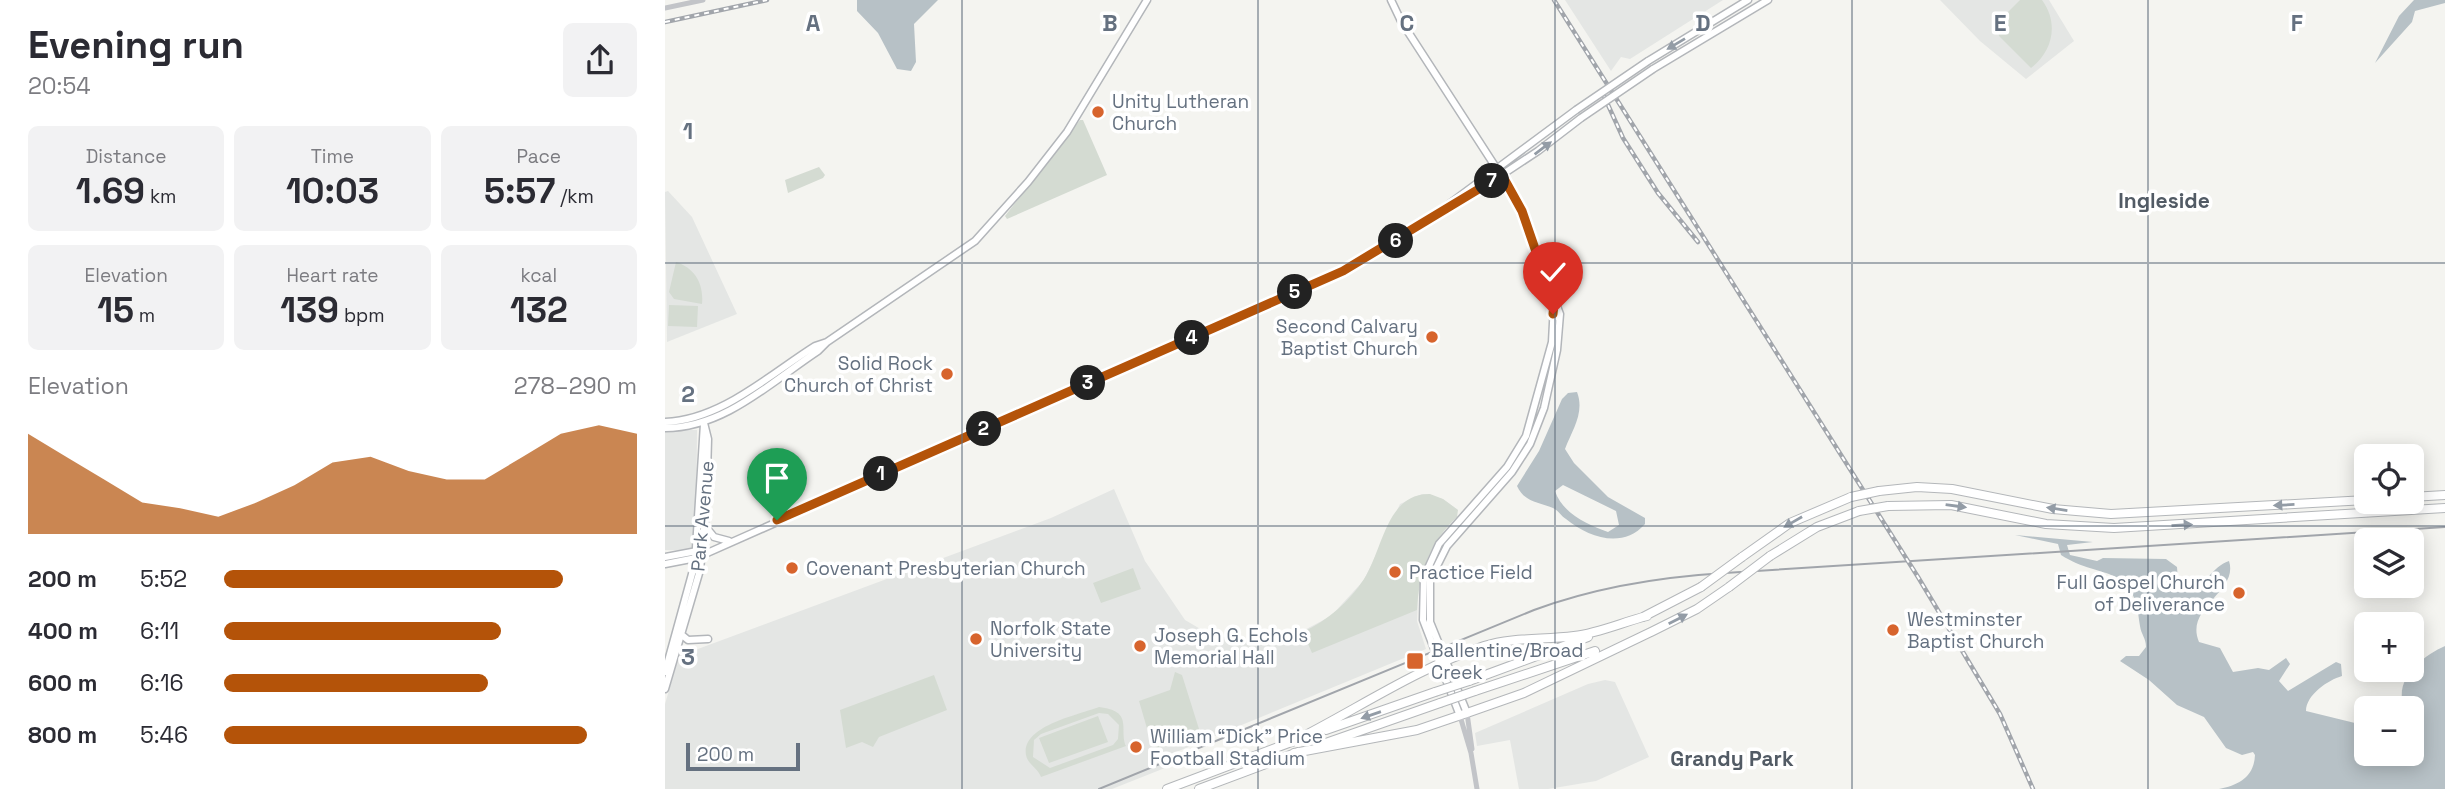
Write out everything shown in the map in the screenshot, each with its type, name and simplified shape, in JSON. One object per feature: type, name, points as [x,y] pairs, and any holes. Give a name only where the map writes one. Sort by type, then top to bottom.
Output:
[{"type":"highway","points":[[1167,789],[1291,742],[1647,616],[1701,587],[1790,523],[1851,497],[1879,491],[1952,489],[2053,509],[2111,514],[2354,501]]},
{"type":"highway","points":[[2424,496],[2445,495]]},
{"type":"highway","points":[[1294,753],[1408,732],[1524,693],[1697,609],[1770,556],[1817,527],[1859,512],[1888,506],[1951,505],[2046,524],[2100,528],[2445,508]]},
{"type":"highway","points":[[1291,742],[1352,712],[1403,680],[1489,645],[1588,634],[1647,616]]},
{"type":"highway","points":[[1199,789],[1294,753],[1653,631]]},
{"type":"main road","points":[[665,428],[705,419],[827,342],[975,241],[1028,182],[1067,132],[1147,0]]},
{"type":"main road","points":[[1391,0],[1401,21],[1497,167],[1522,211],[1554,304],[1552,342],[1526,436],[1507,467],[1439,544],[1427,567],[1422,587],[1422,616],[1463,715]]},
{"type":"main road","points":[[678,563],[1343,271],[1502,175],[1653,69],[1768,0]]},
{"type":"main road","points":[[1437,214],[1497,167],[1648,61],[1747,1],[1761,2]]},
{"type":"main road","points":[[665,422],[705,419]]},
{"type":"main road","name":"Park Avenue","points":[[665,672],[705,526],[708,439],[705,419]]},
{"type":"main road","name":"Park Avenue","points":[[665,689],[682,635],[698,554],[705,419]]},
{"type":"main road","points":[[705,526],[714,537],[729,541]]},
{"type":"main road","points":[[665,557],[698,554]]},
{"type":"main road","points":[[665,564],[687,564],[692,574]]},
{"type":"main road","points":[[682,635],[688,640],[708,639]]},
{"type":"street","points":[[665,8],[703,0]]},
{"type":"street","points":[[1463,715],[1477,789]]},
{"type":"shaded area","points":[[857,0],[938,0],[914,24],[916,62],[911,71],[897,69],[878,33],[857,11]]},
{"type":"shaded area","points":[[1565,0],[1723,0],[1630,59],[1621,57],[1611,71]]},
{"type":"shaded area","points":[[1940,0],[2049,0],[2074,41],[2026,79],[1980,41]]},
{"type":"shaded area","points":[[2020,0],[2042,0],[2051,18],[2049,45],[2031,68],[1999,36],[1997,23]]},
{"type":"shaded area","points":[[2414,0],[2445,0],[2445,3],[2415,11],[2412,22],[2375,63],[2399,16]]},
{"type":"shaded area","points":[[1080,120],[1083,120],[1107,175],[1007,219],[1005,216]]},
{"type":"shaded area","points":[[819,167],[825,175],[823,178],[788,193],[785,180]]},
{"type":"shaded area","points":[[668,191],[692,217],[737,314],[667,342],[665,192]]},
{"type":"shaded area","points":[[676,262],[688,268],[697,278],[702,304],[674,299],[669,292]]},
{"type":"shaded area","points":[[669,305],[698,306],[697,327],[668,326]]},
{"type":"shaded area","points":[[1577,392],[1579,407],[1577,421],[1565,449],[1574,463],[1608,497],[1645,518],[1645,524],[1636,532],[1616,538],[1595,536],[1575,526],[1553,508],[1532,501],[1517,486],[1539,451],[1562,399],[1568,393]],"holes":[[[1563,485],[1616,511],[1619,525],[1608,532],[1584,522],[1570,512],[1563,506],[1555,491]]]},
{"type":"shaded area","points":[[665,430],[697,430],[696,551],[665,550]]},
{"type":"shaded area","name":"Norfolk State University","points":[[1114,489],[1145,561],[1185,620],[1209,634],[1253,642],[1295,635],[1331,616],[1364,580],[1400,504],[1422,494],[1443,499],[1458,510],[1433,546],[1419,579],[1417,621],[1426,649],[1152,762],[1153,765],[1177,755],[1180,762],[1112,789],[665,789],[665,704],[679,656],[1051,518]]},
{"type":"shaded area","points":[[1430,494],[1443,499],[1458,510],[1457,517],[1439,537],[1427,559],[1417,610],[1312,653],[1303,632],[1337,610],[1352,595],[1364,579],[1388,525],[1404,503],[1415,496]]},
{"type":"shaded area","points":[[2015,535],[2093,542],[2067,545],[2070,555],[2097,561],[2103,558],[2166,559],[2177,567],[2178,580],[2188,589],[2201,583],[2229,561],[2230,572],[2226,582],[2199,619],[2196,630],[2199,642],[2220,648],[2233,672],[2258,668],[2269,670],[2286,658],[2290,664],[2279,681],[2288,691],[2336,662],[2341,664],[2342,676],[2319,689],[2310,699],[2306,711],[2354,723],[2354,766],[2424,766],[2424,696],[2402,696],[2402,690],[2405,682],[2424,682],[2424,659],[2445,646],[2445,789],[2219,789],[2244,779],[2252,769],[2255,755],[2253,752],[2242,755],[2226,748],[2204,717],[2177,705],[2149,680],[2120,661],[2126,656],[2139,656],[2146,647],[2137,605],[2131,591],[2124,582],[2114,576],[2061,555],[2058,544]]},
{"type":"shaded area","points":[[1133,568],[1141,589],[1101,603],[1093,583]]},
{"type":"shaded area","points":[[1175,672],[1182,675],[1199,729],[1195,736],[1157,748],[1151,742],[1139,701],[1170,690]]},
{"type":"shaded area","points":[[934,675],[947,710],[879,737],[873,747],[862,742],[846,748],[840,710]]},
{"type":"shaded area","points":[[1605,680],[1615,682],[1649,757],[1596,781],[1548,789],[1519,789],[1510,740],[1477,746],[1475,733],[1588,684]]},
{"type":"shaded area","points":[[1099,707],[1117,712],[1121,717],[1126,746],[1041,777],[1026,755],[1032,736],[1053,723]],"holes":[[[1099,713],[1108,714],[1119,725],[1118,739],[1113,745],[1050,768],[1033,757],[1034,740],[1041,734]]]},
{"type":"shaded area","points":[[1098,716],[1108,742],[1049,763],[1039,738]]},
{"type":"tram line","points":[[1099,789],[1534,610],[1628,584],[1725,573],[2445,527]]},
{"type":"railway","points":[[665,22],[767,0]]},
{"type":"railway","points":[[1554,0],[1918,577],[2000,714],[2033,789]]},
{"type":"railway","points":[[1604,96],[1623,138],[1658,193],[1698,242]]},
{"type":"place","name":"Unity Lutheran Church","points":[[1098,112]]},
{"type":"place","name":"Second Calvary Baptist Church","points":[[1432,337]]},
{"type":"place","name":"Solid Rock Church of Christ","points":[[947,374]]},
{"type":"place","name":"Covenant Presbyterian Church","points":[[792,568]]},
{"type":"place","name":"Practice Field","points":[[1395,572]]},
{"type":"place","name":"Full Gospel Church of Deliverance","points":[[2239,593]]},
{"type":"place","name":"Westminster Baptist Church","points":[[1893,630]]},
{"type":"place","name":"Norfolk State University","points":[[976,639]]},
{"type":"place","name":"Joseph G. Echols Memorial Hall","points":[[1140,646]]},
{"type":"place","name":"Ballentine/Broad Creek","points":[[1415,661]]},
{"type":"place","name":"William “Dick” Price Football Stadium","points":[[1136,747]]},
{"type":"district","name":"Ingleside","points":[[2164,201]]},
{"type":"district","name":"Grandy Park","points":[[1732,759]]},
{"type":"route","points":[[777,520],[1343,271],[1377,253],[1502,175],[1524,218],[1554,304],[1553,314]]}]
